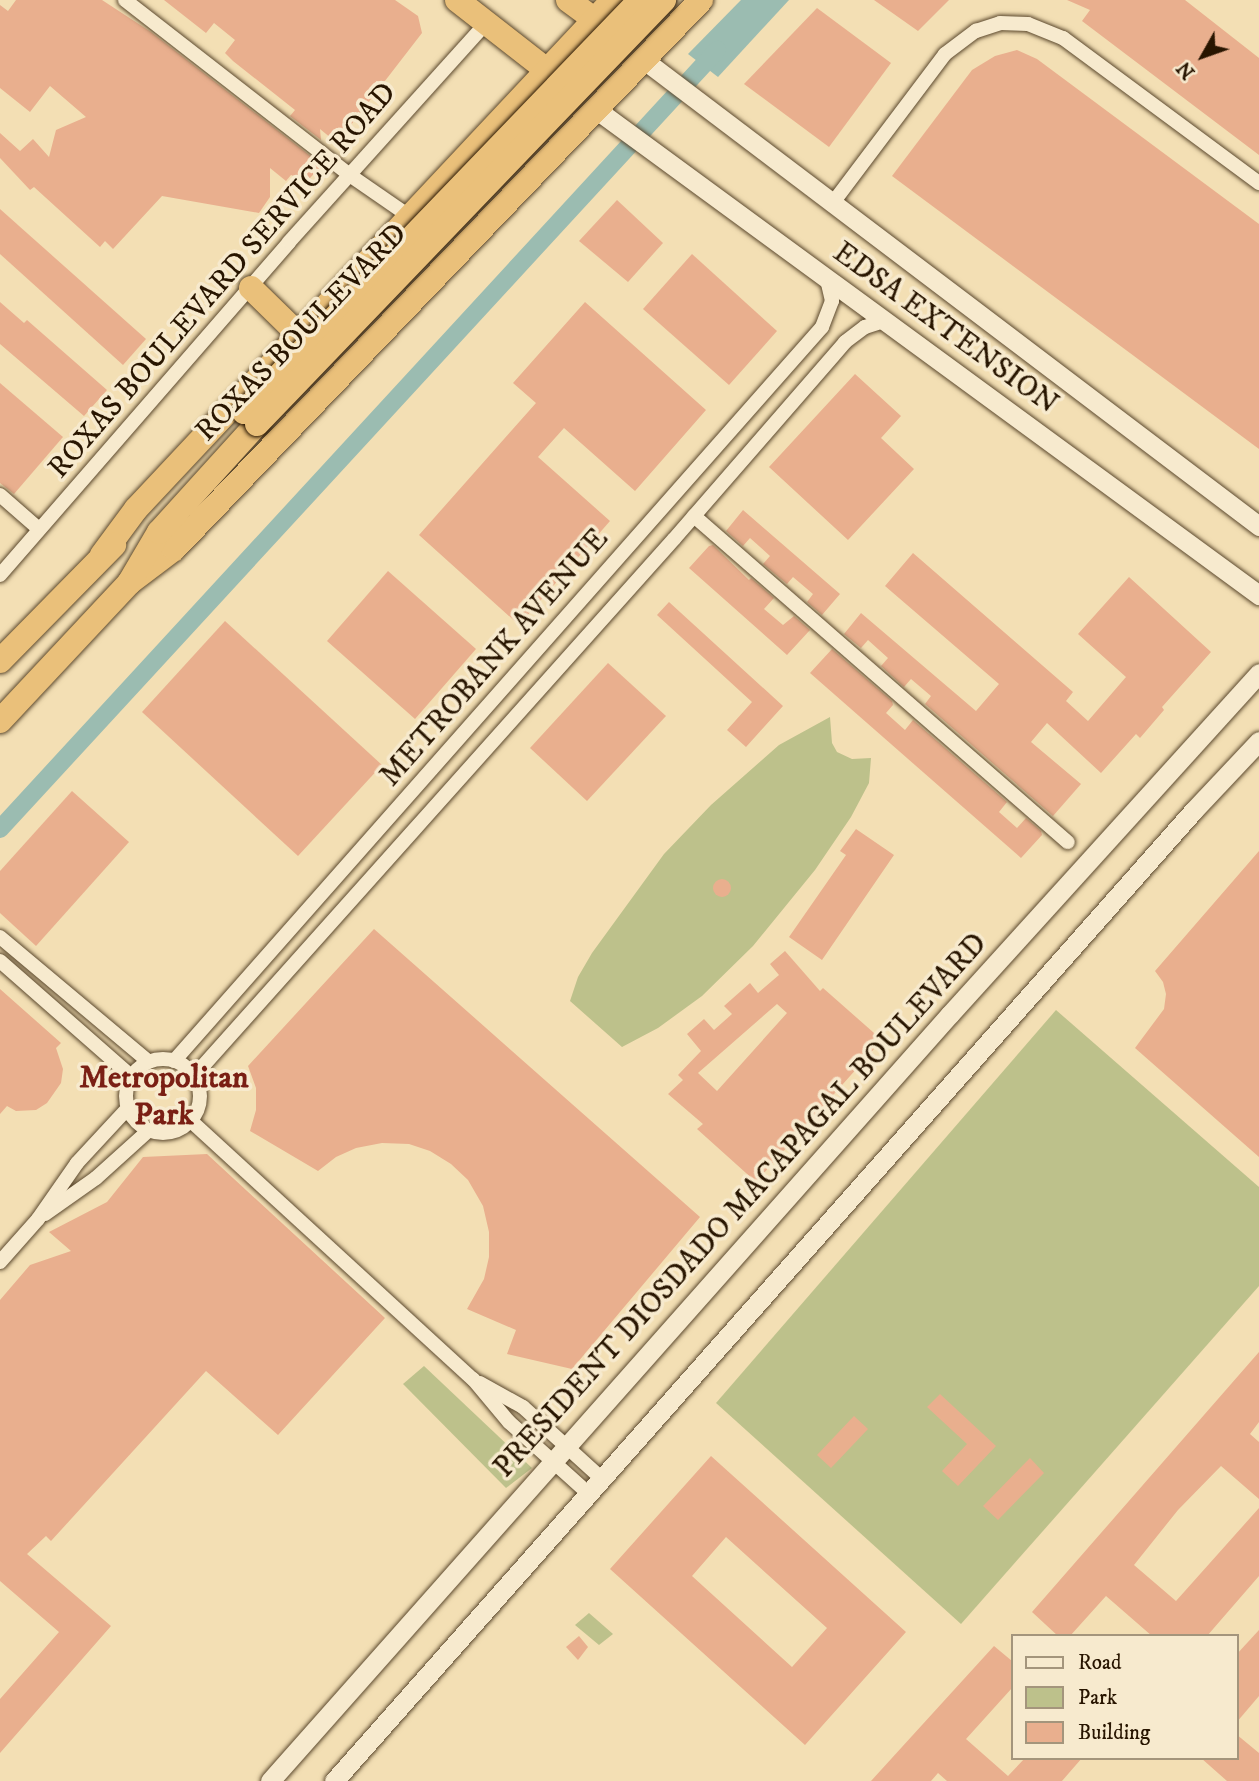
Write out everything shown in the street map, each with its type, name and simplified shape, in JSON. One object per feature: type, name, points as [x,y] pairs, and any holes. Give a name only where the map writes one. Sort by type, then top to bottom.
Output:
[{"type":"highway","points":[[457,0],[597,110]]},
{"type":"highway","points":[[568,0],[644,60]]},
{"type":"highway","points":[[102,555],[136,509],[613,0]]},
{"type":"highway","name":"ROXAS BOULEVARD","points":[[0,721],[129,583],[159,532],[251,418],[640,0]]},
{"type":"highway","name":"ROXAS BOULEVARD","points":[[0,661],[102,555],[146,519],[251,418],[664,0]]},
{"type":"highway","points":[[129,583],[174,549],[701,0]]},
{"type":"highway","points":[[501,118],[524,114],[545,127],[550,138],[548,162]]},
{"type":"highway","points":[[251,288],[298,334]]},
{"type":"main road","name":"EDSA EXTENSION","points":[[644,60],[1259,526]]},
{"type":"main road","name":"EDSA EXTENSION","points":[[597,110],[1259,595]]},
{"type":"main road","name":"PRESIDENT DIOSDADO MACAPAGAL BOULEVARD","points":[[270,1781],[1140,802],[1259,673]]},
{"type":"main road","points":[[334,1781],[1184,821],[1259,741]]},
{"type":"street","points":[[125,0],[351,176],[409,216]]},
{"type":"street","name":"ROXAS BOULEVARD SERVICE ROAD","points":[[0,575],[289,242],[351,176],[486,22]]},
{"type":"street","points":[[832,204],[944,54],[976,31],[1000,23],[1028,24],[1063,38],[1259,183]]},
{"type":"street","name":"METROBANK AVENUE","points":[[174,1061],[822,327],[832,302],[827,279]]},
{"type":"street","name":"METROBANK AVENUE","points":[[194,1076],[694,516],[845,342],[865,327],[884,321]]},
{"type":"street","points":[[0,495],[39,529]]},
{"type":"street","points":[[694,516],[1068,842]]},
{"type":"street","points":[[0,937],[149,1062]]},
{"type":"street","points":[[0,961],[131,1076]]},
{"type":"street","points":[[174,1061],[194,1076],[200,1099],[191,1121],[171,1133],[148,1131],[132,1118],[127,1109],[126,1087],[131,1076],[149,1062],[174,1061]]},
{"type":"street","points":[[0,1262],[38,1219],[77,1163],[127,1109]]},
{"type":"street","points":[[191,1121],[473,1379],[509,1422],[553,1461],[596,1486]]},
{"type":"street","points":[[38,1219],[96,1178],[148,1131]]},
{"type":"street","points":[[473,1379],[523,1407],[566,1447],[596,1486]]},
{"type":"green space","points":[[830,717],[832,743],[837,752],[852,759],[871,758],[869,783],[851,817],[815,870],[753,946],[702,996],[658,1028],[622,1047],[570,1001],[578,977],[592,953],[664,854],[711,805],[779,745]]},
{"type":"green space","points":[[1056,1010],[1259,1187],[1259,1286],[961,1624],[716,1403]]},
{"type":"green space","points":[[424,1366],[532,1468],[506,1488],[403,1384]]},
{"type":"green space","points":[[589,1613],[613,1634],[599,1645],[575,1625]]},
{"type":"water","points":[[741,0],[789,0],[718,77],[688,54]]},
{"type":"building","points":[[16,0],[102,0],[151,32],[322,165],[310,178],[301,179],[291,175],[286,181],[270,168],[270,197],[259,213],[162,196],[113,249],[105,241],[100,247],[34,187],[30,190],[0,158],[0,133],[20,151],[33,139],[49,157],[56,130],[86,117],[50,86],[30,112],[0,88],[0,5],[8,11]]},
{"type":"building","points":[[164,0],[395,0],[418,16],[422,33],[337,143],[320,129],[321,140],[290,116],[295,110],[225,53],[235,40],[214,23],[206,33]]},
{"type":"building","points":[[874,0],[949,0],[918,31]]},
{"type":"building","points":[[1067,0],[1185,0],[1259,58],[1259,155],[1082,21],[1090,10]]},
{"type":"building","points":[[817,8],[891,63],[829,147],[744,84]]},
{"type":"building","points":[[1017,50],[1037,59],[1259,224],[1259,449],[892,176],[972,70],[995,56]]},
{"type":"building","points":[[617,200],[663,243],[628,282],[579,241]]},
{"type":"building","points":[[0,209],[146,339],[123,365],[0,254]]},
{"type":"building","points":[[692,254],[777,331],[729,385],[643,309]]},
{"type":"building","points":[[0,302],[24,323],[27,320],[107,390],[84,416],[0,344]]},
{"type":"building","points":[[585,302],[706,410],[635,491],[564,428],[538,457],[610,521],[519,625],[419,535],[536,403],[513,383]]},
{"type":"building","points":[[855,374],[901,416],[881,438],[914,469],[848,540],[769,467]]},
{"type":"building","points":[[0,383],[63,437],[14,494],[0,483]]},
{"type":"building","points":[[743,510],[840,594],[822,615],[807,602],[813,594],[793,577],[787,584],[763,564],[770,556],[750,538],[743,546],[726,531]]},
{"type":"building","points":[[713,545],[749,580],[751,578],[774,598],[764,609],[783,625],[794,616],[810,630],[787,655],[689,568]]},
{"type":"building","points":[[913,553],[1073,692],[1066,701],[1088,721],[1126,677],[1078,634],[1129,577],[1211,652],[1162,707],[1164,710],[1140,738],[1136,734],[1101,773],[1047,723],[1031,742],[1081,784],[1053,816],[925,704],[931,696],[911,679],[904,687],[881,666],[888,658],[868,640],[861,648],[844,634],[861,613],[976,711],[999,684],[885,586]]},
{"type":"building","points":[[388,571],[476,649],[415,719],[327,641]]},
{"type":"building","points":[[669,602],[783,706],[746,747],[727,730],[752,702],[657,615]]},
{"type":"building","points":[[225,621],[382,765],[298,856],[142,712]]},
{"type":"building","points":[[832,649],[892,701],[893,705],[886,713],[905,730],[913,720],[1007,802],[999,812],[1017,828],[1026,818],[1041,831],[1042,835],[1021,858],[810,673]]},
{"type":"building","points":[[608,663],[666,716],[587,801],[530,748]]},
{"type":"building","points":[[72,791],[129,842],[36,946],[0,913],[0,871]]},
{"type":"building","points":[[856,829],[894,855],[822,960],[789,937],[846,855],[840,851]]},
{"type":"building","points":[[1259,851],[1259,1157],[1135,1048],[1164,1009],[1166,994],[1163,982],[1155,971]]},
{"type":"building","points":[[718,879],[726,879],[731,888],[729,895],[718,897],[713,892],[713,884]]},
{"type":"building","points":[[374,929],[700,1217],[572,1369],[507,1354],[516,1330],[467,1309],[484,1279],[489,1257],[489,1232],[483,1206],[468,1180],[451,1164],[430,1151],[409,1144],[382,1143],[356,1148],[336,1157],[318,1171],[250,1131],[256,1110],[256,1088],[248,1066]]},
{"type":"building","points":[[785,951],[820,991],[823,988],[882,1040],[756,1182],[697,1129],[703,1124],[668,1094],[683,1080],[678,1075],[701,1051],[687,1034],[704,1019],[714,1030],[732,1014],[724,1006],[750,983],[758,993],[779,975],[770,964]],"holes":[[[777,1004],[787,1013],[717,1091],[698,1073]]]},
{"type":"building","points":[[0,989],[61,1043],[56,1048],[63,1069],[61,1083],[47,1103],[36,1110],[16,1111],[7,1106],[0,1114]]},
{"type":"building","points":[[207,1154],[385,1318],[278,1435],[206,1371],[51,1541],[46,1536],[27,1554],[111,1626],[0,1753],[0,1699],[59,1632],[0,1581],[0,1300],[30,1265],[71,1251],[49,1232],[107,1202],[143,1157]]},
{"type":"building","points":[[1259,1352],[1259,1422],[1250,1434],[1259,1442],[1259,1499],[1221,1466],[1178,1510],[1134,1565],[1176,1601],[1259,1508],[1259,1576],[1209,1634],[1150,1634],[1106,1596],[1072,1634],[1056,1634],[1032,1612]]},
{"type":"building","points":[[940,1394],[996,1446],[958,1486],[942,1471],[967,1444],[927,1407]]},
{"type":"building","points":[[854,1416],[868,1429],[831,1468],[817,1455]]},
{"type":"building","points":[[711,1456],[906,1632],[805,1745],[610,1569]],"holes":[[[726,1537],[827,1628],[792,1667],[692,1576]]]},
{"type":"building","points":[[1030,1458],[1044,1473],[998,1520],[983,1506]]},
{"type":"building","points":[[1259,1630],[1259,1696],[1238,1721],[1238,1653]]},
{"type":"building","points":[[579,1636],[588,1647],[578,1660],[566,1647]]},
{"type":"building","points":[[994,1646],[1010,1659],[1010,1690],[966,1739],[1008,1776],[1023,1760],[1080,1760],[1062,1781],[947,1781],[938,1773],[931,1781],[871,1781]]},
{"type":"building","points":[[1238,1736],[1259,1753],[1259,1781],[1227,1781],[1203,1760],[1238,1760]]},
{"type":"waterway","points":[[0,829],[717,50]]},
{"type":"district","name":"Metropolitan Park","points":[[164,1098]]}]
